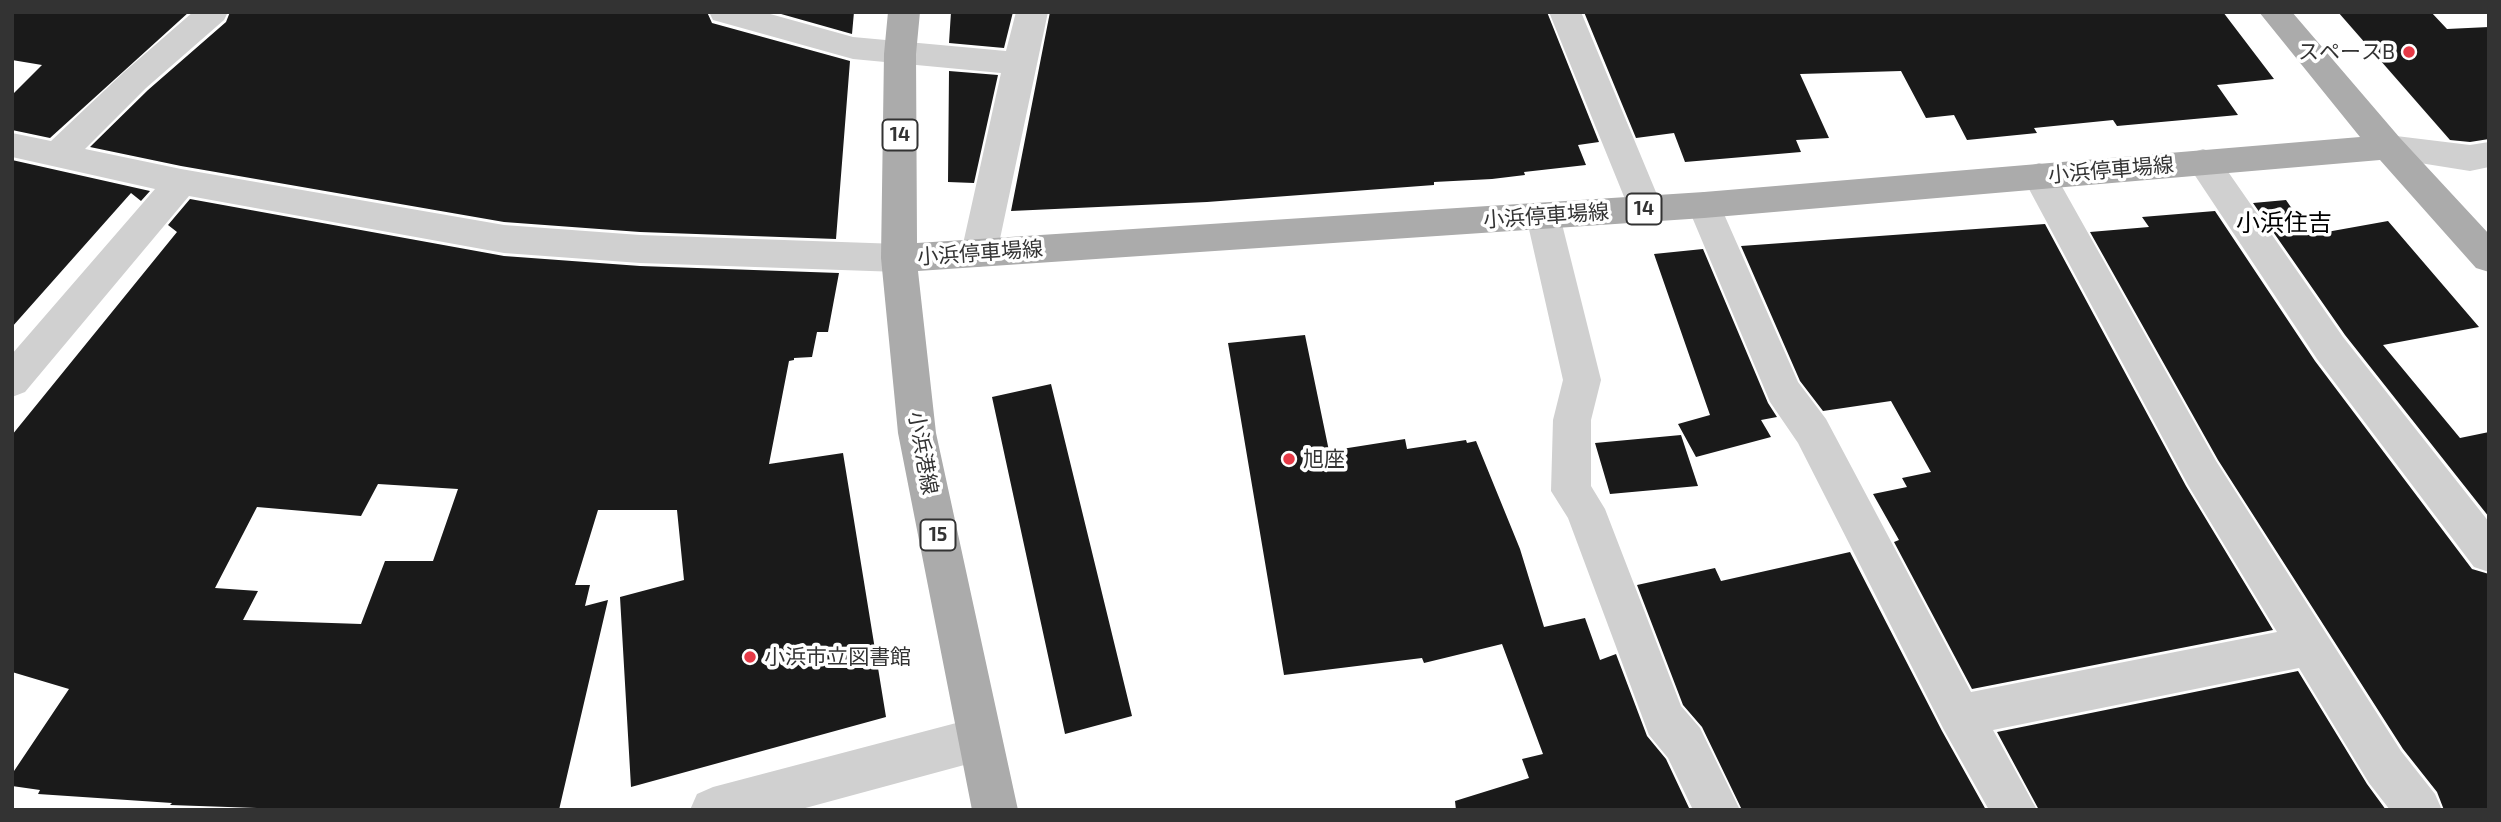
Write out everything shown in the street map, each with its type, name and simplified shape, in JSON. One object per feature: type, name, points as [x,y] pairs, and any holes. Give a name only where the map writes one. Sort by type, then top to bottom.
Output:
[{"type":"main road","name":"小浜停車場線","points":[[904,12],[900,54],[899,258],[1704,205],[2388,146]]},
{"type":"main road","points":[[2274,12],[2388,146],[2489,258]]},
{"type":"main road","name":"小浜港線","points":[[899,258],[917,433],[995,810]]},
{"type":"street","points":[[59,154],[135,80],[213,12]]},
{"type":"street","points":[[724,12],[853,48],[1019,63]]},
{"type":"street","points":[[979,253],[1032,12]]},
{"type":"street","points":[[1565,12],[1646,209]]},
{"type":"street","points":[[12,145],[181,182],[504,239],[640,249],[899,258]]},
{"type":"street","points":[[2388,146],[2470,158],[2489,154]]},
{"type":"street","points":[[2203,162],[2330,348],[2489,554]]},
{"type":"street","points":[[2039,176],[2202,473],[2385,767],[2419,810]]},
{"type":"street","points":[[12,381],[181,182]]},
{"type":"street","points":[[1704,205],[1783,391],[1812,431],[1960,715],[2014,810]]},
{"type":"street","points":[[1543,216],[1582,380],[1572,420],[1571,491],[1586,509],[1615,593],[1665,719],[1685,743],[1717,810]]},
{"type":"street","points":[[1960,715],[2308,646]]},
{"type":"street","points":[[713,810],[979,739]]},
{"type":"building","points":[[12,12],[189,12],[50,138],[12,130],[12,95],[42,65],[12,60]]},
{"type":"building","points":[[230,12],[707,12],[712,23],[850,61],[836,239],[640,232],[504,222],[181,166],[90,147],[148,90],[226,22]]},
{"type":"building","points":[[774,12],[854,12],[852,34]]},
{"type":"building","points":[[951,12],[1013,12],[1004,48],[949,43]]},
{"type":"building","points":[[1050,12],[1547,12],[1599,142],[1578,145],[1586,165],[1524,172],[1525,175],[1492,179],[1207,202],[1011,211]]},
{"type":"building","points":[[1584,12],[2223,12],[2274,79],[2217,85],[2238,115],[2117,126],[2113,120],[2034,128],[2037,133],[1967,140],[1954,115],[1926,118],[1901,71],[1800,74],[1829,138],[1796,140],[1801,152],[1685,162],[1674,133],[1636,138]]},
{"type":"building","points":[[2338,12],[2431,12],[2447,29],[2489,27],[2489,139],[2470,142],[2450,140]]},
{"type":"building","points":[[949,71],[998,75],[974,183],[948,182]]},
{"type":"building","points":[[12,160],[150,191],[141,201],[131,193],[12,327]]},
{"type":"building","points":[[190,199],[504,256],[640,266],[839,273],[828,332],[817,332],[812,357],[789,361],[769,464],[843,453],[886,717],[631,787],[620,597],[684,580],[677,510],[598,510],[575,585],[590,585],[585,606],[608,600],[559,810],[315,810],[170,805],[172,803],[38,794],[40,790],[12,786],[12,774],[69,689],[12,672],[12,435],[177,232],[168,225]],"holes":[[[378,484],[458,489],[433,561],[385,561],[361,624],[243,620],[258,591],[215,588],[257,507],[361,516]]]},
{"type":"building","points":[[2286,200],[2310,235],[2388,221],[2479,327],[2383,345],[2460,438],[2489,432],[2489,517],[2345,335],[2253,203]]},
{"type":"building","points":[[2215,211],[2315,361],[2472,569],[2489,574],[2489,810],[2444,810],[2437,792],[2403,749],[2218,460],[2090,232],[2149,227],[2142,217]]},
{"type":"building","points":[[2045,224],[2186,486],[2273,630],[1972,689],[1894,542],[1899,540],[1873,494],[1907,487],[1902,478],[1931,472],[1891,401],[1823,411],[1800,381],[1741,246]]},
{"type":"building","points":[[1703,249],[1768,403],[1777,417],[1761,420],[1771,437],[1696,457],[1678,424],[1710,415],[1654,254]]},
{"type":"building","points":[[1305,335],[1329,451],[1405,439],[1407,449],[1466,440],[1467,443],[1476,441],[1520,549],[1544,627],[1585,618],[1600,660],[1616,654],[1647,736],[1666,759],[1690,810],[1456,810],[1455,801],[1529,778],[1522,759],[1543,754],[1502,644],[1424,663],[1422,658],[1284,675],[1228,343]]},
{"type":"building","points":[[1051,384],[1132,716],[1065,734],[992,397]]},
{"type":"building","points":[[1681,435],[1698,486],[1610,494],[1595,443]]},
{"type":"building","points":[[1850,552],[1986,810],[1742,810],[1702,727],[1683,705],[1637,585],[1715,568],[1721,581]]},
{"type":"building","points":[[2298,671],[2367,784],[2386,810],[2039,810],[1997,732]]},
{"type":"place","name":"スペースB","points":[[2409,52]]},
{"type":"place","name":"旭座","points":[[1289,459]]},
{"type":"place","name":"小浜市立図書館","points":[[750,657]]},
{"type":"district","name":"小浜住吉","points":[[2284,223]]}]
